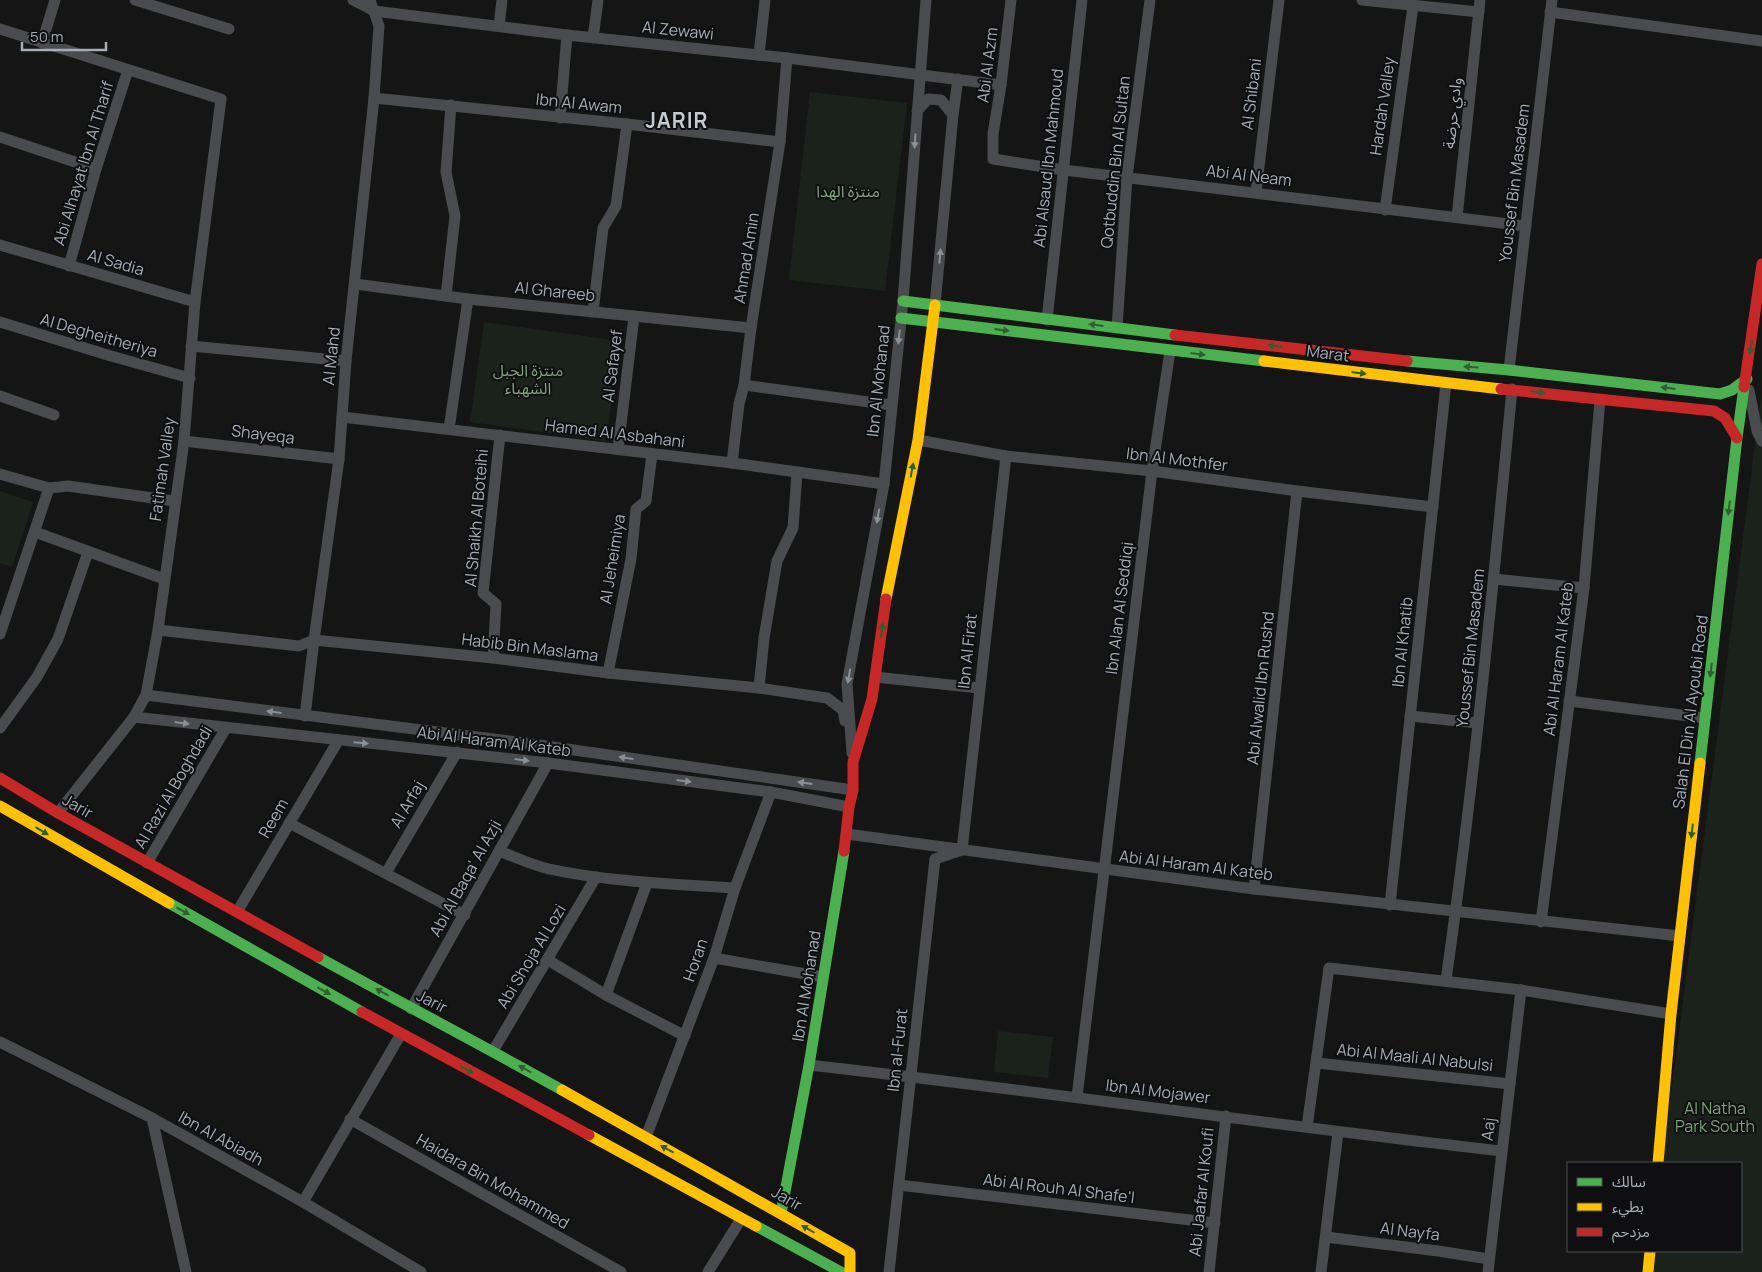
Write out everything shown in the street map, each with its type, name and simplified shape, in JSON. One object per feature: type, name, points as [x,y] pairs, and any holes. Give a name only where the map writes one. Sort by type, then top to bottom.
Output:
[{"type":"main road","name":"Salah El Din Al Ayoubi Road","points":[[1658,1162],[1671,1014],[1737,438],[1762,268]]},
{"type":"main road","name":"Marat","points":[[903,301],[1047,320],[1440,365],[1509,370],[1720,394],[1738,386],[1747,379]]},
{"type":"main road","name":"Ibn Al Mohanad","points":[[781,1213],[809,1065],[848,834],[849,807],[853,790],[853,762],[872,699],[886,601],[918,440],[935,305]]},
{"type":"main road","points":[[974,309],[966,313],[964,319],[974,326]]},
{"type":"main road","name":"Marat","points":[[901,318],[1446,383],[1719,412],[1727,420],[1737,438]]},
{"type":"main road","points":[[1686,390],[1698,395],[1701,400],[1699,404],[1687,408]]},
{"type":"main road","name":"Jarir","points":[[0,778],[58,813],[411,1009],[493,1051],[850,1253],[850,1272]]},
{"type":"main road","points":[[0,806],[401,1034],[841,1272]]},
{"type":"main road","points":[[1648,1272],[1650,1252]]},
{"type":"street","points":[[42,42],[55,0]]},
{"type":"street","points":[[135,0],[229,29]]},
{"type":"street","name":"Al Zewawi","points":[[353,0],[372,6],[498,26],[787,58],[1002,86]]},
{"type":"street","points":[[498,26],[502,0]]},
{"type":"street","points":[[593,38],[598,0]]},
{"type":"street","points":[[759,55],[764,0]]},
{"type":"street","name":"Ibn Al Mohanad","points":[[853,762],[847,684],[884,484],[903,301],[926,0]]},
{"type":"street","name":"Abi Al Azm","points":[[993,134],[1002,86],[1011,0]]},
{"type":"street","name":"Abi Alsaud Ibn Mahmoud","points":[[1047,320],[1082,0]]},
{"type":"street","name":"Qotbuddin Bin Al Sultan","points":[[1117,328],[1126,177],[1150,0]]},
{"type":"street","name":"Al Shibani","points":[[1256,192],[1280,0]]},
{"type":"street","points":[[1362,0],[1479,12]]},
{"type":"street","name":"وادي حرضة","points":[[1457,217],[1480,0]]},
{"type":"street","name":"Youssef Bin Masadem","points":[[1509,370],[1552,0]]},
{"type":"street","name":"Al Mahd","points":[[305,716],[339,459],[346,361],[374,98],[379,26],[372,6]]},
{"type":"street","name":"Hardah Valley","points":[[1385,210],[1412,6]]},
{"type":"street","points":[[1550,12],[1762,41]]},
{"type":"street","points":[[0,29],[128,70]]},
{"type":"street","points":[[560,118],[567,35]]},
{"type":"street","name":"Ahmad Amin","points":[[732,463],[739,404],[744,385],[780,142],[787,58]]},
{"type":"street","name":"Fatimah Valley","points":[[58,813],[134,717],[146,695],[158,630],[174,502],[184,441],[195,302],[221,99],[128,70]]},
{"type":"street","name":"Abi Alhayat Ibn Al Tharif","points":[[69,266],[96,169],[128,70]]},
{"type":"street","name":"Ibn Al Mohanad","points":[[935,305],[958,79]]},
{"type":"street","name":"Ibn Al Awam","points":[[374,98],[780,142]]},
{"type":"street","points":[[917,112],[928,99],[941,100],[953,115]]},
{"type":"street","points":[[446,296],[455,216],[446,172],[451,105]]},
{"type":"street","points":[[593,312],[603,228],[616,206],[627,124]]},
{"type":"street","name":"Abi Al Neam","points":[[993,134],[993,158],[1064,170],[1526,226]]},
{"type":"street","points":[[0,137],[96,169]]},
{"type":"street","name":"Al Sadia","points":[[0,244],[195,302]]},
{"type":"street","name":"Al Ghareeb","points":[[355,284],[468,299],[751,328]]},
{"type":"street","points":[[449,429],[468,299]]},
{"type":"street","name":"Al Safayef","points":[[618,450],[634,317]]},
{"type":"street","name":"Al Degheitheriya","points":[[0,322],[190,378]]},
{"type":"street","points":[[191,346],[346,361]]},
{"type":"street","name":"Ibn Alan Al Seddiqi","points":[[1077,1097],[1152,471],[1170,351]]},
{"type":"street","points":[[1747,379],[1756,431],[1762,441]]},
{"type":"street","name":"Ibn Al Khatib","points":[[1390,905],[1446,383]]},
{"type":"street","points":[[744,385],[891,405]]},
{"type":"street","name":"Youssef Bin Masadem","points":[[1446,980],[1478,723],[1512,389]]},
{"type":"street","points":[[0,396],[54,415]]},
{"type":"street","name":"Abi Al Haram Al Kateb","points":[[1541,922],[1584,588],[1600,400]]},
{"type":"street","name":"Hamed Al Asbahani","points":[[342,417],[732,463],[884,484]]},
{"type":"street","name":"Al Shaikh Al Boteihi","points":[[493,658],[496,604],[483,593],[500,435]]},
{"type":"street","name":"Ibn Al Mothfer","points":[[918,440],[1006,456],[1152,471],[1433,507]]},
{"type":"street","name":"Shayeqa","points":[[184,441],[339,459]]},
{"type":"street","name":"Al Jeheimiya","points":[[608,673],[631,559],[636,509],[646,501],[652,454]]},
{"type":"street","name":"Ibn Al Firat","points":[[962,850],[1006,456]]},
{"type":"street","points":[[759,688],[764,638],[777,561],[793,528],[797,473]]},
{"type":"street","points":[[0,474],[49,488],[68,486],[174,502]]},
{"type":"street","points":[[0,634],[49,488]]},
{"type":"street","name":"Abi Alwalid Ibn Rushd","points":[[1254,889],[1297,491]]},
{"type":"street","points":[[35,532],[164,579]]},
{"type":"street","points":[[0,728],[37,676],[58,639],[88,552]]},
{"type":"street","points":[[1494,579],[1584,588]]},
{"type":"street","name":"Habib Bin Maslama","points":[[158,630],[299,646],[314,640],[493,658],[608,673],[759,688],[827,698],[843,710],[853,762]]},
{"type":"street","points":[[875,677],[979,688]]},
{"type":"street","name":"Abi Al Haram Al Kateb","points":[[146,695],[525,743],[853,790]]},
{"type":"street","points":[[1569,700],[1705,718]]},
{"type":"street","points":[[1410,716],[1478,723]]},
{"type":"street","name":"Abi Al Haram Al Kateb","points":[[134,717],[548,763],[771,792],[849,807]]},
{"type":"street","name":"Al Razi Al Boghdadi","points":[[148,863],[226,728]]},
{"type":"street","name":"Reem","points":[[237,912],[338,740]]},
{"type":"street","name":"Al Arfaj","points":[[386,873],[457,752]]},
{"type":"street","name":"Abi Al Baqa' Al Azji","points":[[411,1009],[548,763]]},
{"type":"street","name":"Horan","points":[[646,1137],[714,958],[735,888],[771,792]]},
{"type":"street","points":[[289,823],[464,915]]},
{"type":"street","name":"Abi Al Haram Al Kateb","points":[[848,834],[1254,889],[1680,936]]},
{"type":"street","name":"Ibn al-Furat","points":[[889,1272],[935,860],[962,850]]},
{"type":"street","points":[[499,851],[547,868],[596,877],[647,883],[735,888]]},
{"type":"street","name":"Abi Shoja Al Lozi","points":[[493,1051],[596,877]]},
{"type":"street","points":[[606,995],[647,883]]},
{"type":"street","points":[[714,958],[823,977]]},
{"type":"street","points":[[548,960],[606,995],[685,1036]]},
{"type":"street","points":[[1307,1127],[1329,968],[1521,990],[1671,1014]]},
{"type":"street","name":"Aaj","points":[[1488,1272],[1521,990]]},
{"type":"street","points":[[303,1202],[401,1034]]},
{"type":"street","name":"Ibn Al Abiadh","points":[[0,1042],[152,1118],[303,1202],[421,1272]]},
{"type":"street","name":"Abi Al Maali Al Nabulsi","points":[[1317,1063],[1510,1084]]},
{"type":"street","name":"Ibn Al Mojawer","points":[[809,1065],[910,1076],[1338,1132],[1502,1151]]},
{"type":"street","name":"Abi Jaafar Al Koufi","points":[[1209,1272],[1226,1116]]},
{"type":"street","points":[[152,1118],[186,1272]]},
{"type":"street","name":"Haidara Bin Mohammed","points":[[350,1119],[620,1272]]},
{"type":"street","points":[[1321,1272],[1338,1132]]},
{"type":"street","name":"Abi Al Rouh Al Shafe'I","points":[[899,1185],[1215,1223]]},
{"type":"street","points":[[708,1272],[740,1219]]},
{"type":"street","name":"Al Nayfa","points":[[1326,1237],[1489,1259]]},
{"type":"green space","name":"منتزة الهدا","points":[[810,92],[907,103],[885,291],[789,280]]},
{"type":"green space","name":"منتزة الجبل الشهباء","points":[[484,322],[620,341],[606,441],[470,422]]},
{"type":"green space","name":"Al Natha Park South","points":[[1762,390],[1762,1272],[1648,1272],[1651,1252],[1742,1252],[1742,1162],[1662,1162]]},
{"type":"green space","points":[[0,491],[33,502],[12,567],[0,563]]},
{"type":"green space","points":[[998,1031],[1053,1037],[1048,1078],[994,1072]]},
{"type":"traffic: fast","points":[[903,301],[1175,335]]},
{"type":"traffic: fast","points":[[901,318],[1264,361]]},
{"type":"traffic: fast","points":[[1407,361],[1509,370],[1720,394],[1732,390],[1747,379]]},
{"type":"traffic: fast","points":[[1700,763],[1744,387]]},
{"type":"traffic: fast","points":[[781,1213],[809,1065],[844,851]]},
{"type":"traffic: fast","points":[[169,903],[362,1012]]},
{"type":"traffic: fast","points":[[318,957],[562,1090]]},
{"type":"traffic: fast","points":[[756,1226],[841,1272]]},
{"type":"traffic: slow","points":[[886,599],[918,440],[935,305]]},
{"type":"traffic: slow","points":[[1264,361],[1501,389]]},
{"type":"traffic: slow","points":[[1658,1162],[1671,1014],[1700,763]]},
{"type":"traffic: slow","points":[[0,806],[169,903]]},
{"type":"traffic: slow","points":[[562,1090],[850,1253],[850,1272]]},
{"type":"traffic: slow","points":[[589,1135],[756,1226]]},
{"type":"traffic: slow","points":[[1648,1272],[1650,1252]]},
{"type":"traffic: jam","points":[[1744,387],[1762,264]]},
{"type":"traffic: jam","points":[[1175,335],[1407,361]]},
{"type":"traffic: jam","points":[[1501,389],[1714,411],[1725,418],[1737,438]]},
{"type":"traffic: jam","points":[[844,851],[853,790],[853,762],[872,699],[886,599]]},
{"type":"traffic: jam","points":[[0,778],[58,813],[318,957]]},
{"type":"traffic: jam","points":[[362,1012],[589,1135]]},
{"type":"district","name":"JARIR","points":[[677,121]]}]
